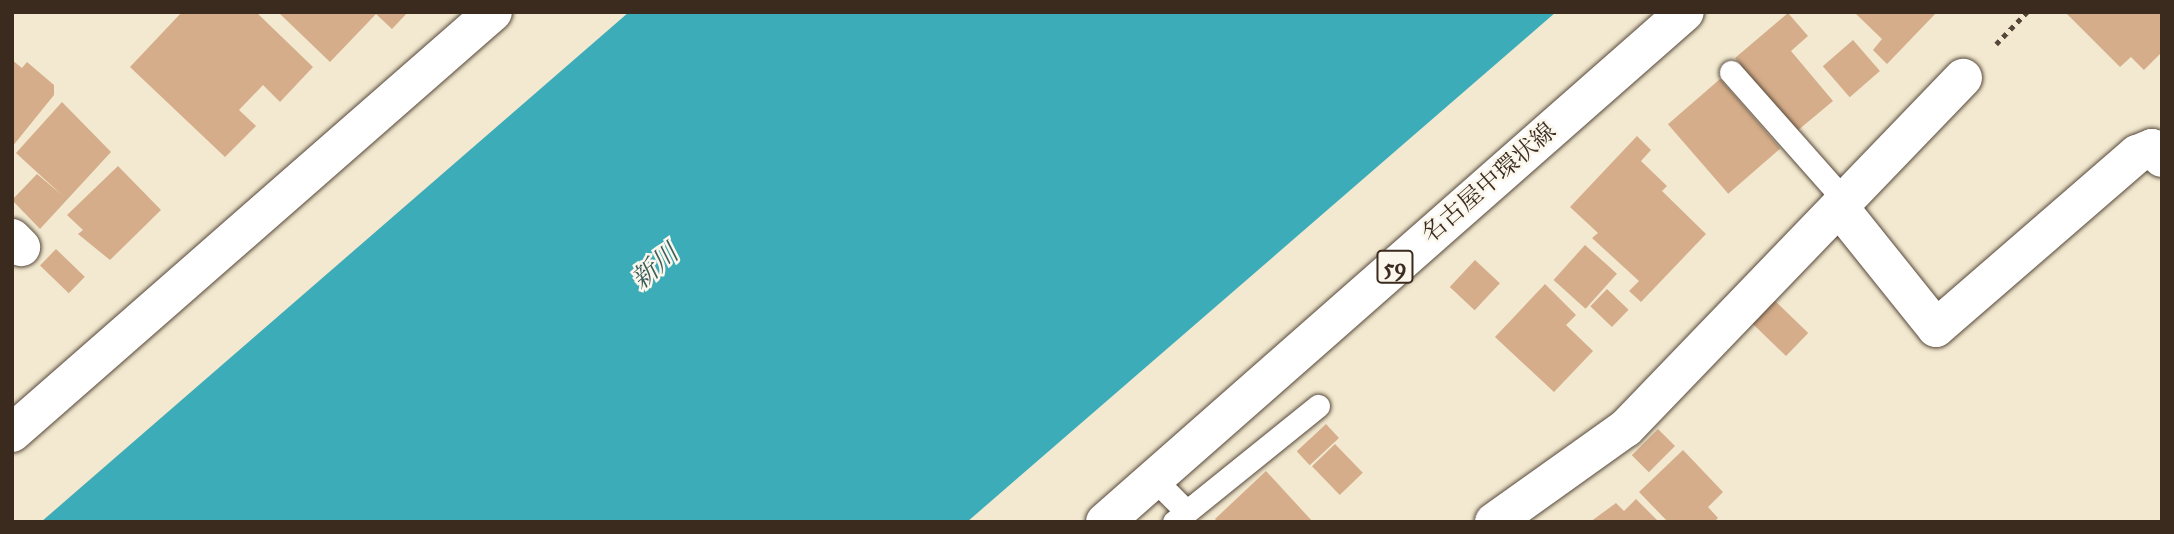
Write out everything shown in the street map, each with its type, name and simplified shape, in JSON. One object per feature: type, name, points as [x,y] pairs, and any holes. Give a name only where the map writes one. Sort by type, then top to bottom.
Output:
[{"type":"street","points":[[12,433],[493,12]]},
{"type":"street","name":"名古屋中環状線","points":[[1105,522],[1685,12]]},
{"type":"street","points":[[1494,522],[1626,428],[1964,78]]},
{"type":"street","points":[[1842,204],[1937,328],[2137,154],[2152,148],[2162,158]]},
{"type":"lane","points":[[1731,72],[1842,204]]},
{"type":"lane","points":[[1154,479],[1180,516],[1318,407]]},
{"type":"water","name":"新川","points":[[629,12],[1556,12],[967,522],[41,522]]},
{"type":"building","points":[[182,12],[256,12],[313,67],[280,102],[263,85],[239,110],[256,126],[225,157],[130,67]]},
{"type":"building","points":[[278,12],[408,12],[392,29],[376,14],[330,62]]},
{"type":"building","points":[[1854,12],[1937,12],[1887,64],[1873,50],[1882,39]]},
{"type":"building","points":[[2065,12],[2162,12],[2162,52],[2144,70],[2131,57],[2120,67]]},
{"type":"building","points":[[1788,13],[1808,36],[1791,51],[1833,101],[1797,131],[1735,58]]},
{"type":"building","points":[[1853,40],[1880,71],[1850,97],[1823,66]]},
{"type":"building","points":[[12,60],[22,68],[27,62],[54,85],[54,95],[12,147]]},
{"type":"building","points":[[1720,79],[1780,148],[1728,194],[1668,124]]},
{"type":"building","points":[[62,102],[111,152],[40,229],[12,200],[37,174],[63,196],[16,153]]},
{"type":"building","points":[[1637,136],[1651,150],[1641,161],[1667,186],[1662,191],[1706,234],[1641,302],[1629,291],[1639,281],[1592,238],[1598,233],[1570,207]]},
{"type":"building","points":[[118,166],[161,210],[110,260],[78,234],[83,230],[67,215]]},
{"type":"building","points":[[1585,245],[1617,274],[1586,309],[1554,280]]},
{"type":"building","points":[[56,249],[85,277],[69,293],[40,266]]},
{"type":"building","points":[[1475,260],[1500,283],[1475,310],[1450,287]]},
{"type":"building","points":[[1545,284],[1576,315],[1566,325],[1593,351],[1554,392],[1495,337]]},
{"type":"building","points":[[1607,289],[1629,310],[1612,327],[1590,306]]},
{"type":"building","points":[[1773,299],[1808,333],[1786,356],[1751,322]]},
{"type":"building","points":[[1326,424],[1339,438],[1310,465],[1297,451]]},
{"type":"building","points":[[1658,429],[1675,446],[1649,472],[1632,455]]},
{"type":"building","points":[[1335,444],[1363,473],[1340,495],[1312,466]]},
{"type":"building","points":[[1683,450],[1723,492],[1708,507],[1718,518],[1714,522],[1668,522],[1639,492]]},
{"type":"building","points":[[1266,471],[1313,522],[1218,522],[1215,519]]},
{"type":"building","points":[[1636,499],[1659,522],[1590,522],[1616,503],[1624,511]]}]
